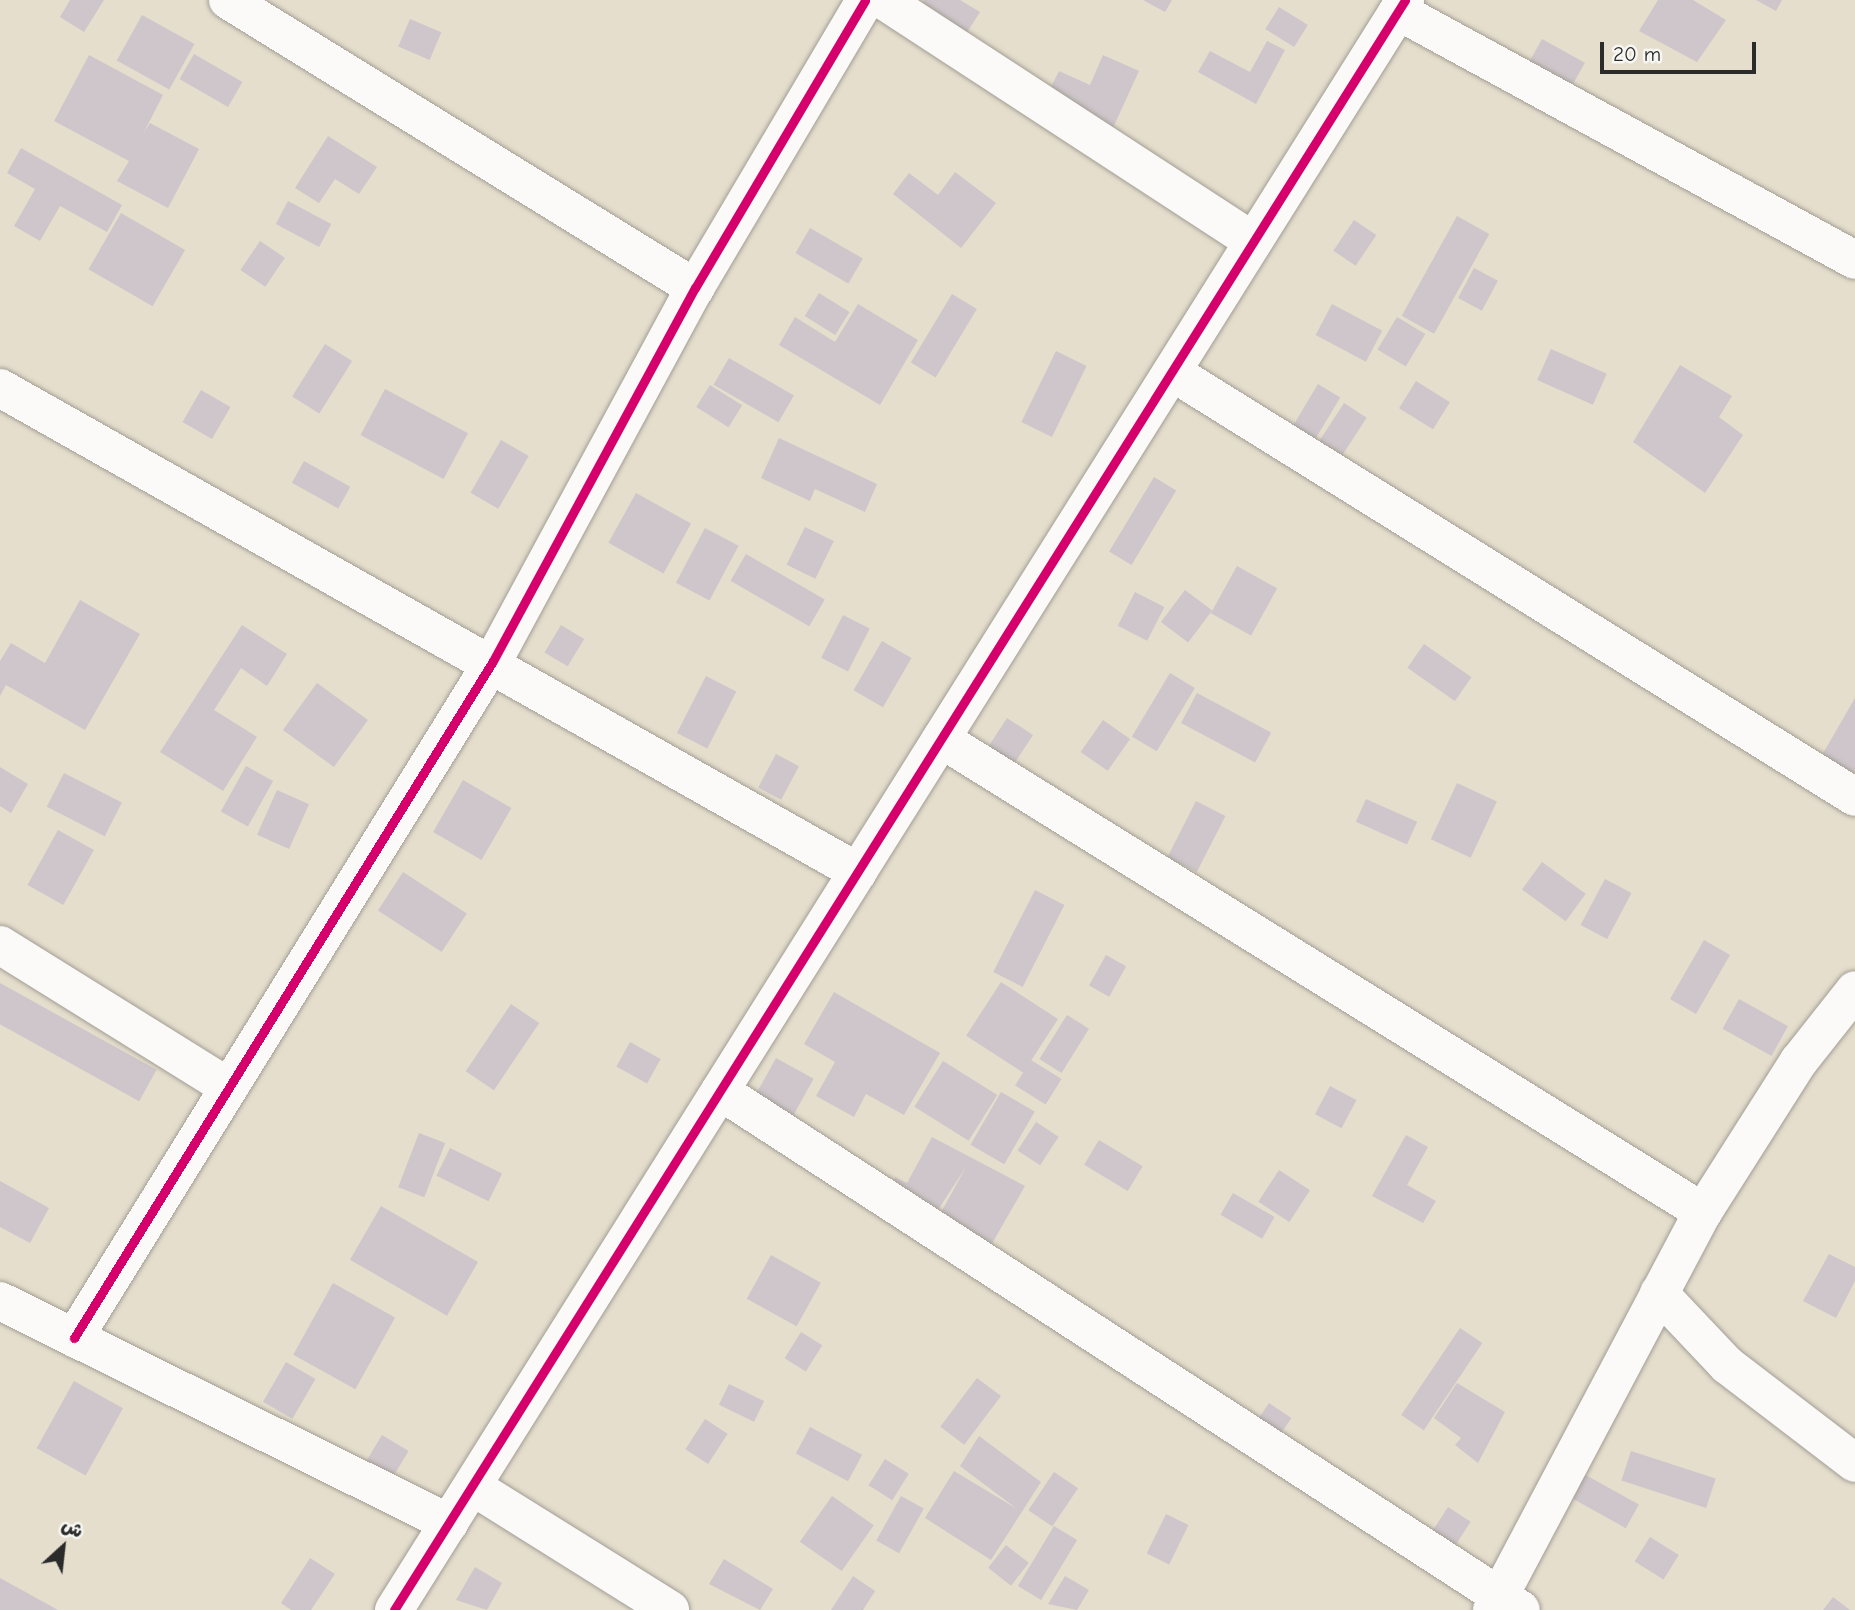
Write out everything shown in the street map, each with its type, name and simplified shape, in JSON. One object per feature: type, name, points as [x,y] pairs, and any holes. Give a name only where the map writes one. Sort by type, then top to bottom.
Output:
[{"type":"street","points":[[228,0],[695,288]]},
{"type":"street","points":[[74,1338],[493,661],[695,288],[864,0]]},
{"type":"street","points":[[883,0],[1253,241]]},
{"type":"street","points":[[394,1610],[449,1523],[475,1488],[720,1091],[1402,6],[1855,260]]},
{"type":"street","points":[[1172,372],[1855,797]]},
{"type":"street","points":[[0,388],[493,661],[858,872]]},
{"type":"street","points":[[941,739],[1703,1212]]},
{"type":"street","points":[[0,945],[228,1087]]},
{"type":"street","points":[[720,1091],[1505,1605],[1659,1293],[1703,1212],[1799,1061],[1855,990]]},
{"type":"street","points":[[1659,1293],[1727,1365],[1855,1463]]},
{"type":"street","points":[[0,1301],[449,1523]]},
{"type":"street","points":[[475,1488],[670,1610]]},
{"type":"building","points":[[70,0],[104,0],[84,32],[60,17]]},
{"type":"building","points":[[924,0],[960,0],[980,12],[962,40],[916,11]]},
{"type":"building","points":[[1143,0],[1172,0],[1165,12]]},
{"type":"building","points":[[1658,0],[1693,0],[1726,20],[1697,62],[1639,31]]},
{"type":"building","points":[[1756,0],[1782,0],[1776,11]]},
{"type":"building","points":[[1279,7],[1308,25],[1294,47],[1265,29]]},
{"type":"building","points":[[142,15],[194,44],[169,90],[117,60]]},
{"type":"building","points":[[410,19],[441,32],[430,60],[398,47]]},
{"type":"building","points":[[1542,39],[1585,63],[1568,93],[1525,70]]},
{"type":"building","points":[[1267,41],[1285,50],[1256,104],[1198,72],[1210,51],[1250,72]]},
{"type":"building","points":[[194,54],[242,82],[228,107],[180,79]]},
{"type":"building","points":[[89,55],[163,95],[143,134],[150,123],[199,149],[168,208],[117,181],[129,161],[54,121]]},
{"type":"building","points":[[1103,55],[1139,71],[1112,130],[1045,99],[1059,71],[1090,85]]},
{"type":"building","points":[[328,136],[377,167],[359,194],[335,179],[319,203],[295,188]]},
{"type":"building","points":[[21,148],[122,205],[107,232],[60,206],[40,241],[14,226],[35,189],[7,173]]},
{"type":"building","points":[[955,172],[996,203],[961,248],[893,194],[909,173],[938,195]]},
{"type":"building","points":[[288,201],[331,224],[319,247],[276,224]]},
{"type":"building","points":[[121,213],[185,250],[153,306],[89,269]]},
{"type":"building","points":[[1457,216],[1489,234],[1434,334],[1402,316]]},
{"type":"building","points":[[1354,220],[1376,235],[1356,266],[1333,251]]},
{"type":"building","points":[[810,228],[863,259],[848,284],[796,253]]},
{"type":"building","points":[[260,241],[285,258],[265,287],[240,270]]},
{"type":"building","points":[[1474,268],[1498,281],[1482,311],[1458,298]]},
{"type":"building","points":[[819,293],[850,312],[835,335],[805,316]]},
{"type":"building","points":[[952,294],[977,309],[936,378],[911,363]]},
{"type":"building","points":[[858,304],[918,340],[880,405],[779,345],[795,317],[835,342]]},
{"type":"building","points":[[1332,304],[1382,331],[1366,362],[1316,335]]},
{"type":"building","points":[[1397,317],[1425,334],[1406,367],[1377,350]]},
{"type":"building","points":[[325,344],[352,361],[319,414],[292,397]]},
{"type":"building","points":[[1551,349],[1607,374],[1593,405],[1537,380]]},
{"type":"building","points":[[1056,351],[1087,366],[1052,437],[1021,422]]},
{"type":"building","points":[[729,358],[794,396],[778,422],[714,385]]},
{"type":"building","points":[[1680,365],[1732,396],[1719,417],[1743,435],[1705,493],[1633,442]]},
{"type":"building","points":[[1416,381],[1450,402],[1433,429],[1399,408]]},
{"type":"building","points":[[1318,384],[1340,397],[1312,445],[1290,431]]},
{"type":"building","points":[[710,385],[742,405],[728,427],[696,407]]},
{"type":"building","points":[[385,389],[468,433],[444,479],[361,435]]},
{"type":"building","points":[[201,390],[230,407],[212,439],[182,422]]},
{"type":"building","points":[[1344,403],[1367,418],[1337,463],[1315,448]]},
{"type":"building","points":[[779,438],[877,484],[865,512],[815,489],[810,501],[761,478]]},
{"type":"building","points":[[501,440],[529,456],[498,509],[470,493]]},
{"type":"building","points":[[304,461],[350,487],[338,509],[292,483]]},
{"type":"building","points":[[1154,477],[1176,490],[1131,565],[1109,552]]},
{"type":"building","points":[[636,493],[691,524],[663,573],[608,543]]},
{"type":"building","points":[[805,527],[834,541],[815,579],[787,565]]},
{"type":"building","points":[[705,528],[739,546],[709,601],[676,583]]},
{"type":"building","points":[[746,554],[825,600],[809,626],[730,581]]},
{"type":"building","points":[[1237,566],[1277,588],[1251,636],[1211,613]]},
{"type":"building","points":[[1185,590],[1212,610],[1188,642],[1161,622]]},
{"type":"building","points":[[1135,592],[1164,607],[1147,641],[1118,626]]},
{"type":"building","points":[[80,600],[140,634],[85,730],[6,685],[0,696],[0,661],[11,643],[45,663]]},
{"type":"building","points":[[843,615],[870,629],[848,671],[821,658]]},
{"type":"building","points":[[242,625],[287,654],[267,686],[241,668],[214,710],[257,737],[223,791],[160,752]]},
{"type":"building","points":[[561,625],[584,639],[568,666],[545,652]]},
{"type":"building","points":[[882,641],[911,658],[883,707],[854,690]]},
{"type":"building","points":[[1424,644],[1472,677],[1455,701],[1407,668]]},
{"type":"building","points":[[1170,673],[1195,688],[1157,751],[1132,736]]},
{"type":"building","points":[[706,676],[736,691],[707,748],[677,733]]},
{"type":"building","points":[[317,683],[368,720],[334,767],[283,730]]},
{"type":"building","points":[[1197,693],[1271,732],[1255,762],[1181,723]]},
{"type":"building","points":[[1855,698],[1855,771],[1850,780],[1818,762]]},
{"type":"building","points":[[1007,718],[1033,735],[1010,770],[984,753]]},
{"type":"building","points":[[1103,720],[1130,739],[1108,771],[1081,752]]},
{"type":"building","points":[[776,754],[799,766],[781,800],[758,788]]},
{"type":"building","points":[[246,766],[273,781],[248,827],[221,811]]},
{"type":"building","points":[[0,767],[28,784],[11,813],[0,806]]},
{"type":"building","points":[[64,773],[122,803],[105,836],[47,807]]},
{"type":"building","points":[[463,780],[511,808],[481,860],[433,832]]},
{"type":"building","points":[[1457,783],[1497,802],[1471,858],[1431,839]]},
{"type":"building","points":[[277,790],[309,804],[289,849],[257,835]]},
{"type":"building","points":[[1366,799],[1417,822],[1407,845],[1356,822]]},
{"type":"building","points":[[1196,801],[1225,816],[1197,872],[1167,857]]},
{"type":"building","points":[[58,830],[94,850],[63,905],[27,885]]},
{"type":"building","points":[[1542,862],[1586,894],[1566,921],[1522,890]]},
{"type":"building","points":[[403,872],[467,913],[442,952],[378,911]]},
{"type":"building","points":[[1605,879],[1631,893],[1607,939],[1581,925]]},
{"type":"building","points":[[1035,890],[1064,905],[1023,987],[993,972]]},
{"type":"building","points":[[1704,940],[1730,955],[1696,1014],[1670,999]]},
{"type":"building","points":[[1106,955],[1126,966],[1109,997],[1089,986]]},
{"type":"building","points":[[1001,982],[1058,1019],[1023,1073],[966,1036]]},
{"type":"building","points":[[0,983],[157,1070],[139,1101],[0,1024]]},
{"type":"building","points":[[834,992],[940,1053],[904,1115],[866,1094],[854,1117],[816,1096],[835,1062],[804,1044]]},
{"type":"building","points":[[1739,999],[1788,1026],[1771,1056],[1723,1029]]},
{"type":"building","points":[[511,1004],[539,1023],[494,1090],[466,1071]]},
{"type":"building","points":[[1067,1015],[1089,1029],[1061,1073],[1039,1059]]},
{"type":"building","points":[[630,1042],[661,1059],[647,1083],[616,1066]]},
{"type":"building","points":[[776,1058],[814,1079],[785,1130],[747,1110]]},
{"type":"building","points":[[1031,1060],[1062,1079],[1046,1105],[1015,1085]]},
{"type":"building","points":[[943,1061],[997,1095],[969,1141],[914,1107]]},
{"type":"building","points":[[1330,1086],[1356,1100],[1341,1128],[1315,1114]]},
{"type":"building","points":[[1001,1092],[1035,1111],[1004,1164],[970,1145]]},
{"type":"building","points":[[1036,1122],[1059,1137],[1040,1165],[1017,1151]]},
{"type":"building","points":[[419,1133],[445,1143],[424,1197],[398,1187]]},
{"type":"building","points":[[1406,1135],[1428,1147],[1407,1185],[1436,1201],[1423,1223],[1372,1196]]},
{"type":"building","points":[[932,1137],[1025,1186],[986,1254],[934,1225],[966,1167],[930,1222],[887,1196],[895,1177],[907,1183]]},
{"type":"building","points":[[1099,1140],[1143,1166],[1128,1191],[1084,1165]]},
{"type":"building","points":[[450,1148],[502,1173],[489,1201],[436,1176]]},
{"type":"building","points":[[1279,1170],[1310,1190],[1289,1222],[1258,1202]]},
{"type":"building","points":[[0,1181],[49,1208],[30,1243],[0,1227]]},
{"type":"building","points":[[1233,1193],[1275,1217],[1262,1239],[1220,1215]]},
{"type":"building","points":[[381,1206],[478,1262],[447,1316],[350,1260]]},
{"type":"building","points":[[1829,1254],[1855,1267],[1855,1281],[1836,1318],[1803,1301]]},
{"type":"building","points":[[771,1255],[821,1283],[797,1326],[747,1299]]},
{"type":"building","points":[[333,1283],[395,1317],[355,1389],[293,1355]]},
{"type":"building","points":[[1460,1328],[1482,1343],[1424,1430],[1401,1415]]},
{"type":"building","points":[[801,1332],[822,1345],[806,1372],[785,1358]]},
{"type":"building","points":[[286,1362],[315,1379],[292,1419],[263,1402]]},
{"type":"building","points":[[977,1378],[1001,1396],[964,1445],[940,1427]]},
{"type":"building","points":[[74,1381],[123,1408],[86,1475],[37,1448]]},
{"type":"building","points":[[1457,1383],[1505,1412],[1478,1463],[1455,1445],[1461,1438],[1434,1418]]},
{"type":"building","points":[[729,1384],[764,1401],[754,1422],[719,1405]]},
{"type":"building","points":[[1269,1403],[1291,1418],[1272,1447],[1249,1432]]},
{"type":"building","points":[[705,1419],[728,1434],[708,1464],[685,1449]]},
{"type":"building","points":[[810,1427],[862,1455],[848,1481],[796,1453]]},
{"type":"building","points":[[382,1435],[409,1451],[393,1478],[366,1462]]},
{"type":"building","points":[[979,1436],[1041,1482],[991,1560],[925,1518],[954,1471],[1017,1509],[960,1466]]},
{"type":"building","points":[[1631,1451],[1716,1479],[1706,1508],[1621,1480]]},
{"type":"building","points":[[885,1459],[909,1474],[892,1500],[869,1485]]},
{"type":"building","points":[[1054,1472],[1078,1488],[1052,1526],[1028,1510]]},
{"type":"building","points":[[1582,1473],[1639,1505],[1626,1528],[1569,1497]]},
{"type":"building","points":[[832,1496],[874,1525],[842,1571],[800,1542]]},
{"type":"building","points":[[901,1496],[924,1509],[899,1553],[876,1541]]},
{"type":"building","points":[[1448,1507],[1471,1522],[1452,1550],[1429,1536]]},
{"type":"building","points":[[1166,1514],[1188,1525],[1169,1565],[1147,1554]]},
{"type":"building","points":[[1054,1526],[1077,1540],[1041,1600],[1018,1586]]},
{"type":"building","points":[[1650,1537],[1679,1555],[1663,1580],[1635,1562]]},
{"type":"building","points":[[1006,1545],[1029,1563],[1011,1586],[988,1568]]},
{"type":"building","points":[[310,1558],[335,1574],[311,1610],[291,1610],[281,1603]]},
{"type":"building","points":[[724,1559],[773,1589],[760,1610],[709,1584]]},
{"type":"building","points":[[475,1567],[502,1583],[487,1610],[456,1600]]},
{"type":"building","points":[[853,1576],[875,1591],[863,1610],[831,1610]]},
{"type":"building","points":[[1065,1576],[1089,1590],[1077,1610],[1048,1604]]},
{"type":"building","points":[[0,1578],[58,1610],[0,1610]]},
{"type":"building","points":[[1833,1597],[1850,1610],[1823,1610]]},
{"type":"cycle path","points":[[74,1338],[493,661],[695,288],[865,0]]},
{"type":"cycle path","points":[[394,1610],[1405,0]]}]
